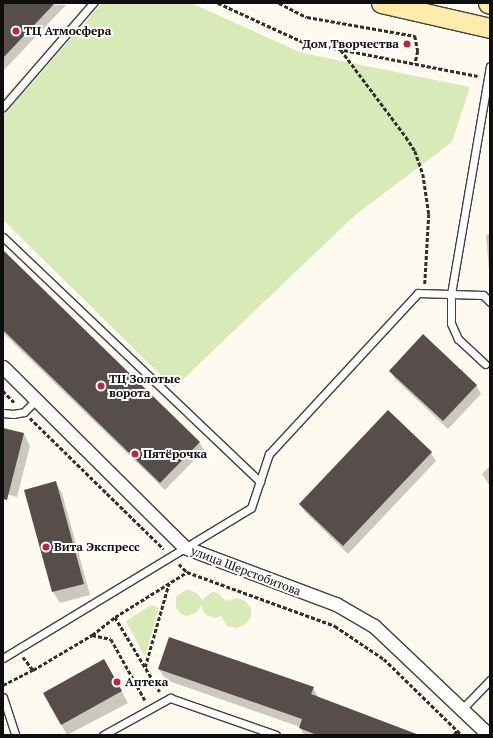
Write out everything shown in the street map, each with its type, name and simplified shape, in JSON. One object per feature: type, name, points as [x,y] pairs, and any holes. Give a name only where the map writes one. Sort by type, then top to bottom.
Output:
[{"type":"main road","points":[[381,3],[490,28]]},
{"type":"street","name":"улица Шерстобитова","points":[[3,367],[184,547],[336,604],[374,626],[489,735]]},
{"type":"lane","points":[[3,107],[93,3]]},
{"type":"lane","points":[[485,364],[456,333],[451,323],[451,294],[486,78],[490,66]]},
{"type":"lane","points":[[3,237],[260,482]]},
{"type":"lane","points":[[3,658],[184,547],[251,508],[269,454],[418,293],[483,295],[490,302]]},
{"type":"lane","points":[[3,413],[13,414],[24,412],[36,400]]},
{"type":"lane","points":[[466,705],[490,680]]},
{"type":"lane","points":[[3,697],[15,735]]},
{"type":"lane","points":[[103,735],[170,698],[276,735]]},
{"type":"path","points":[[218,3],[303,42],[486,78]]},
{"type":"path","points":[[279,3],[307,17],[415,36],[418,51],[415,64]]},
{"type":"path","points":[[340,49],[409,142],[423,174],[429,214],[429,256],[424,292]]},
{"type":"path","points":[[3,685],[33,670],[92,635],[115,617],[187,572]]},
{"type":"path","points":[[145,667],[170,583]]},
{"type":"path","points":[[115,617],[165,701]]},
{"type":"path","points":[[92,635],[111,639],[151,709]]},
{"type":"path","points":[[18,649],[33,670]]},
{"type":"path","points":[[454,735],[457,730]]},
{"type":"green space","points":[[102,3],[191,3],[302,53],[470,87],[452,142],[354,216],[174,388],[3,220],[3,116]]},
{"type":"green space","points":[[188,589],[198,594],[202,600],[212,592],[218,593],[226,601],[237,598],[245,601],[251,608],[251,617],[246,624],[236,628],[227,626],[221,616],[215,618],[206,615],[201,606],[196,613],[187,616],[181,614],[176,608],[176,596]]},
{"type":"green space","points":[[151,605],[159,608],[145,657],[126,621]]},
{"type":"building","name":"ТЦ Атмосфера","points":[[3,3],[55,3],[3,58]]},
{"type":"building","name":"ТЦ Золотые ворота","points":[[3,250],[200,442],[160,483],[3,330]]},
{"type":"building","points":[[423,334],[477,385],[443,421],[389,371]]},
{"type":"building","points":[[388,410],[432,452],[343,546],[299,504]]},
{"type":"building","points":[[3,428],[24,433],[7,500],[3,499]]},
{"type":"building","points":[[56,481],[84,584],[52,592],[24,490]]},
{"type":"building","points":[[169,637],[314,687],[311,694],[419,735],[317,735],[299,728],[302,719],[158,669]]},
{"type":"building","points":[[104,659],[122,691],[61,725],[43,693]]},
{"type":"place","name":"ТЦ Атмосфера","points":[[16,31]]},
{"type":"place","name":"Дом Творчества","points":[[407,44]]},
{"type":"place","name":"ТЦ Золотые ворота","points":[[101,386]]},
{"type":"place","name":"Пятёрочка","points":[[135,454]]},
{"type":"place","name":"Вита Экспресс","points":[[46,547]]},
{"type":"place","name":"Аптека","points":[[117,682]]}]
